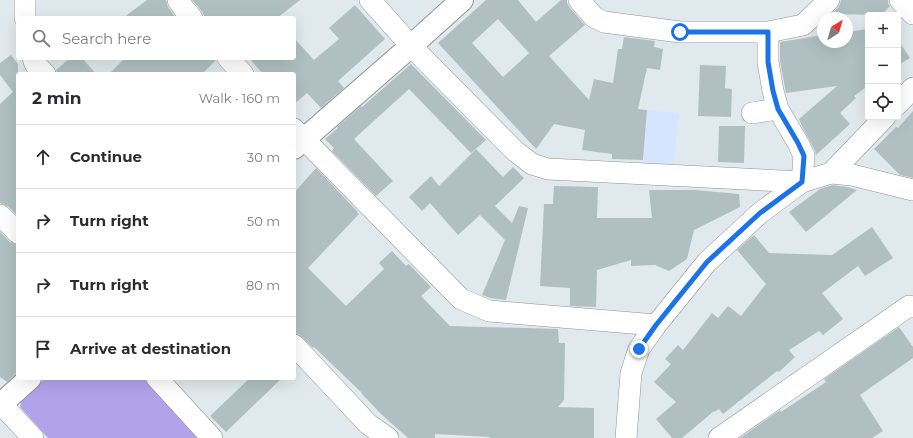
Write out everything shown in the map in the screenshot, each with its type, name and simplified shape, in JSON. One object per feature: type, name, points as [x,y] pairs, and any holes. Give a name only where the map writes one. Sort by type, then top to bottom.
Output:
[{"type":"street","points":[[25,0],[25,16]]},
{"type":"street","points":[[178,0],[190,16]]},
{"type":"street","points":[[370,0],[411,46],[515,151],[532,164],[548,169],[802,182]]},
{"type":"street","points":[[462,0],[411,46],[297,139],[461,299],[489,312],[656,325]]},
{"type":"street","points":[[579,0],[594,17],[604,22],[680,32],[768,32],[803,25],[829,0]]},
{"type":"street","points":[[900,0],[913,14]]},
{"type":"street","points":[[768,32],[768,62],[773,91],[778,109],[804,156],[802,182]]},
{"type":"street","points":[[34,60],[35,64],[43,72]]},
{"type":"street","points":[[230,60],[241,72]]},
{"type":"street","points":[[901,101],[913,88]]},
{"type":"street","points":[[752,113],[778,109]]},
{"type":"street","points":[[626,438],[631,373],[639,349],[656,325],[707,262],[760,213],[802,182],[831,172],[882,120]]},
{"type":"street","points":[[831,172],[852,175],[913,190]]},
{"type":"street","points":[[0,215],[16,231]]},
{"type":"street","points":[[719,438],[909,306],[913,306]]},
{"type":"street","points":[[296,347],[368,424],[388,438]]},
{"type":"street","points":[[28,380],[0,404],[33,438]]},
{"type":"street","points":[[159,380],[212,438]]},
{"type":"shaded area","points":[[647,110],[679,113],[673,167],[643,165]]},
{"type":"shaded area","points":[[44,380],[146,380],[199,438],[48,438],[20,407],[22,398]]},
{"type":"building","points":[[147,0],[166,0],[168,7],[175,16],[126,16]]},
{"type":"building","points":[[192,0],[300,0],[280,16],[204,16]]},
{"type":"building","points":[[486,0],[518,0],[536,22],[561,0],[567,0],[570,8],[585,25],[549,56],[589,100],[594,79],[613,83],[618,49],[622,49],[624,37],[655,41],[654,47],[663,49],[660,70],[647,68],[638,109],[647,110],[643,160],[612,159],[612,154],[582,150],[585,130],[554,124],[536,149],[438,43]],"holes":[[[498,19],[529,53],[503,77],[472,43]]]},
{"type":"building","points":[[841,0],[888,0],[890,6],[884,12],[865,12],[865,15],[853,14],[853,12],[833,12],[840,4]]},
{"type":"building","points":[[355,5],[385,39],[338,81],[344,88],[321,108],[307,93],[296,102],[296,72],[261,72],[251,60],[296,60],[296,40],[314,60],[339,39],[329,28]]},
{"type":"building","points":[[865,29],[865,88],[854,96],[856,98],[840,113],[850,124],[816,155],[799,119],[837,86],[786,93],[780,61],[780,42],[817,36],[817,48],[853,48],[853,31]]},
{"type":"building","points":[[901,44],[910,58],[901,63]]},
{"type":"building","points":[[11,55],[18,64],[18,72],[16,72],[16,214],[8,206],[0,203],[0,104],[13,92],[0,75],[0,63]]},
{"type":"building","points":[[68,60],[84,60],[94,72],[56,72],[56,70]]},
{"type":"building","points":[[123,60],[216,60],[204,72],[111,72]]},
{"type":"building","points":[[411,64],[486,140],[471,153],[409,89],[354,139],[393,181],[376,196],[332,151],[334,148],[325,139],[361,106],[362,107]]},
{"type":"building","points":[[700,65],[726,66],[725,88],[732,89],[731,117],[698,116]]},
{"type":"building","points":[[913,111],[913,178],[900,175],[874,149],[896,127],[898,128]]},
{"type":"building","points":[[719,126],[745,126],[744,163],[718,162]]},
{"type":"building","points":[[476,149],[503,177],[513,167],[524,178],[495,206],[512,223],[519,206],[528,208],[506,300],[490,298],[482,295],[505,240],[480,215],[458,235],[430,203],[422,211],[409,197],[431,176],[439,186]]},
{"type":"building","points":[[316,168],[359,214],[308,268],[346,306],[384,269],[379,263],[392,251],[406,266],[409,264],[431,287],[421,296],[450,326],[558,329],[559,343],[565,343],[564,400],[558,407],[594,408],[594,438],[490,438],[435,434],[435,438],[408,438],[381,414],[362,393],[314,347],[313,348],[302,337],[296,334],[296,191]]},
{"type":"building","points":[[832,185],[857,190],[806,232],[789,212],[820,189]]},
{"type":"building","points":[[554,186],[598,187],[597,218],[652,218],[649,190],[695,190],[739,194],[740,207],[694,230],[687,259],[669,271],[655,265],[631,266],[631,260],[597,270],[596,307],[570,306],[570,288],[540,286],[544,204],[553,204]]},
{"type":"building","points":[[872,227],[893,258],[865,276],[858,266],[822,293],[843,319],[823,335],[819,331],[789,350],[795,357],[779,372],[777,371],[723,414],[719,409],[714,411],[682,438],[672,438],[656,419],[676,402],[654,382],[671,364],[665,359],[678,345],[683,350],[712,313],[718,318],[728,306],[741,316],[766,284],[737,250],[754,235],[769,253],[832,255]]},
{"type":"building","points":[[0,232],[10,242],[16,244],[16,374],[7,382],[0,377]]},
{"type":"building","points":[[899,327],[913,347],[913,358],[860,395],[883,431],[872,438],[740,438],[780,410],[781,412],[826,382],[824,379]]},
{"type":"building","points":[[248,380],[280,380],[226,432],[210,416]]},
{"type":"route","points":[[639,349],[656,325],[707,262],[760,213],[802,182],[804,156],[778,109],[773,91],[768,62],[768,32],[680,32]]}]
